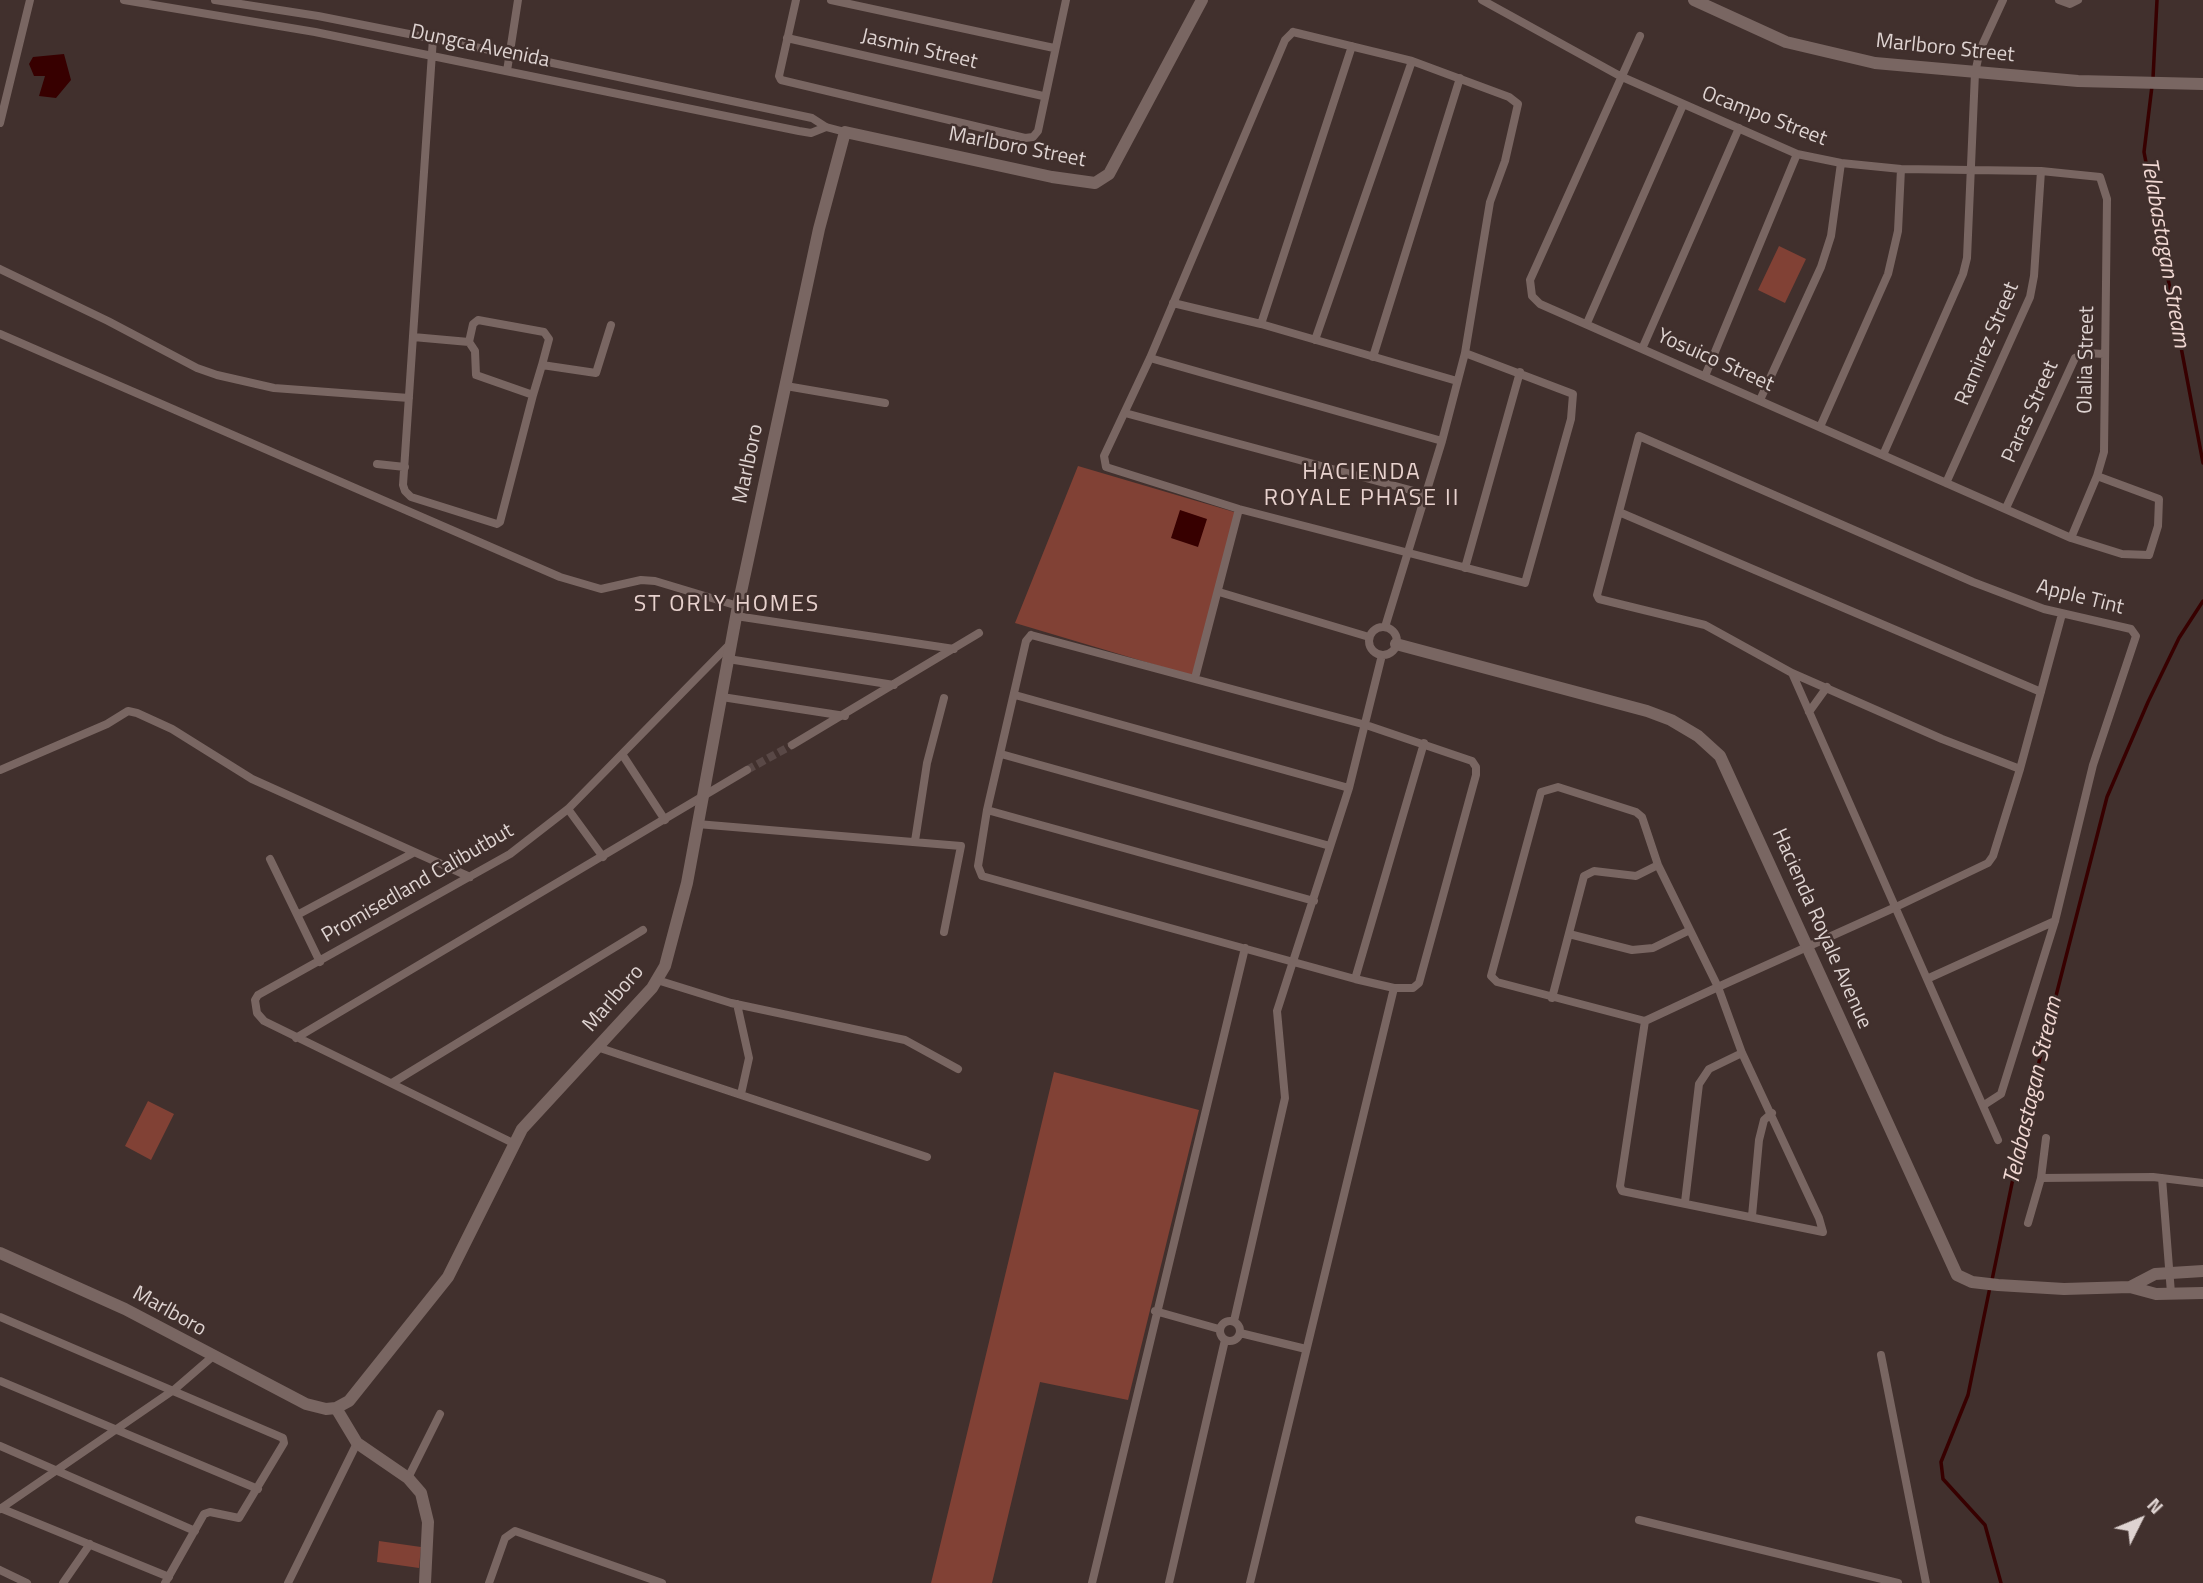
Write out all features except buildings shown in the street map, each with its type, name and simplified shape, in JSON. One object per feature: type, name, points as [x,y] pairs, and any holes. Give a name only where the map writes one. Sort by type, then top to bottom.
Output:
[{"type":"street","points":[[0,124],[30,0]]},
{"type":"street","name":"Dungca Avenida","points":[[124,0],[434,55],[799,131],[811,133],[826,128]]},
{"type":"street","name":"Dungca Avenida","points":[[215,0],[510,54],[812,118],[826,128],[845,132]]},
{"type":"street","points":[[507,71],[518,0]]},
{"type":"street","points":[[796,0],[779,76],[781,80],[1025,138],[1033,137],[1038,131],[1066,0]]},
{"type":"street","points":[[831,0],[1054,48]]},
{"type":"street","name":"Marlboro Street","points":[[845,132],[1052,177],[1096,183],[1109,174],[1202,0]]},
{"type":"street","name":"Ocampo Street","points":[[1482,0],[1620,76],[1797,154],[1841,163],[1901,169],[2041,171],[2100,177]]},
{"type":"street","name":"Marlboro Street","points":[[1695,0],[1752,28],[1817,52],[1875,63],[1975,73],[2203,84]]},
{"type":"street","points":[[1883,455],[1963,274],[1967,258],[1975,73],[1980,50],[2003,0]]},
{"type":"street","points":[[2059,0],[2070,4],[2078,0]]},
{"type":"street","points":[[1385,626],[1409,554],[1465,353],[1490,202],[1506,160],[1518,104],[1516,99],[1412,61],[1298,32],[1288,35],[1150,358],[1104,456],[1106,467],[1239,509],[1409,554],[1465,568],[1521,584],[1529,579],[1571,419],[1573,394],[1465,353]]},
{"type":"street","name":"Yosuico Street","points":[[1640,36],[1620,76],[1529,287],[1540,304],[2071,538],[2122,554],[2149,555],[2158,526],[2159,499],[2097,476]]},
{"type":"street","points":[[433,38],[434,55],[403,485],[411,497],[500,523],[549,339],[544,332],[478,320],[473,324],[469,342],[475,351],[477,375],[533,396]]},
{"type":"street","name":"Jasmin Street","points":[[787,38],[1044,96]]},
{"type":"street","points":[[1261,324],[1352,46]]},
{"type":"street","points":[[1315,340],[1412,61]]},
{"type":"street","points":[[1373,357],[1460,78]]},
{"type":"street","points":[[1587,323],[1683,105]]},
{"type":"street","points":[[1642,349],[1739,128]]},
{"type":"street","name":"Marlboro","points":[[0,1253],[125,1309],[306,1404],[336,1408],[358,1391],[448,1277],[513,1143],[530,1119],[657,980],[665,966],[687,883],[737,611],[818,229],[845,132]]},
{"type":"street","points":[[1705,376],[1797,154]]},
{"type":"street","points":[[1760,400],[1821,267],[1831,236],[1841,163]]},
{"type":"street","points":[[1820,427],[1888,274],[1898,231],[1901,169]]},
{"type":"street","name":"Ramirez Street","points":[[1946,483],[2030,297],[2034,276],[2041,171]]},
{"type":"street","name":"Olalia Street","points":[[2071,538],[2104,452],[2107,199],[2100,177]]},
{"type":"street","points":[[0,269],[197,368],[217,375],[285,390],[409,398]]},
{"type":"street","points":[[1173,303],[1261,324],[1457,380]]},
{"type":"street","points":[[542,365],[596,373],[611,325]]},
{"type":"street","points":[[0,334],[560,578],[601,589],[641,580],[655,581],[737,611],[954,649]]},
{"type":"street","points":[[413,337],[469,342]]},
{"type":"street","name":"Paras Street","points":[[2007,508],[2074,358],[2087,353],[2104,355]]},
{"type":"street","points":[[1150,358],[1442,441]]},
{"type":"street","points":[[1465,568],[1520,372]]},
{"type":"street","points":[[786,386],[885,403]]},
{"type":"street","points":[[1125,413],[1425,494]]},
{"type":"street","name":"Apple Tint","points":[[1619,512],[1639,436],[1643,436],[1943,569],[2062,614],[2123,626],[2131,629],[2136,636],[2084,797],[2055,921],[2001,1094],[1983,1105]]},
{"type":"street","points":[[377,464],[405,467]]},
{"type":"street","points":[[1195,678],[1239,509]]},
{"type":"street","points":[[2020,769],[1942,739],[1792,673],[1705,625],[1600,599],[1597,595],[1619,512],[2041,692]]},
{"type":"street","points":[[1219,592],[1369,637]]},
{"type":"street","points":[[1645,1021],[1621,1188],[1624,1192],[1752,1216],[1820,1233],[1824,1231],[1772,1113],[1742,1053],[1718,987],[1658,864],[1642,817],[1636,812],[1558,788],[1541,792],[1491,976],[1496,982],[1645,1021],[1718,987],[1809,947],[1988,863],[1993,856],[2020,769],[2062,614]]},
{"type":"street","points":[[1369,637],[1378,627],[1385,626],[1394,633],[1394,650],[1382,655]]},
{"type":"street","points":[[792,746],[979,633]]},
{"type":"street","points":[[1031,635],[1366,725],[1472,761],[1476,767],[1476,775],[1422,974],[1413,988],[1394,988],[1355,979],[982,876],[978,866],[987,810],[1015,695],[1026,641],[1031,635]]},
{"type":"street","points":[[1369,637],[1371,649],[1382,655]]},
{"type":"street","name":"Promisedland Calibutbut","points":[[513,1143],[264,1021],[257,1013],[255,1000],[258,995],[510,854],[568,809],[731,643]]},
{"type":"street","name":"Hacienda Royale Avenue","points":[[1396,644],[1647,711],[1671,720],[1698,736],[1720,756],[1731,773],[1954,1272],[1972,1282],[1998,1285],[2130,1287],[2142,1292],[2203,1293]]},
{"type":"street","points":[[1306,1349],[1240,1333],[1234,1321],[1284,1098],[1277,1011],[1349,788],[1382,655]]},
{"type":"street","points":[[728,659],[894,685]]},
{"type":"street","points":[[1792,673],[1898,906],[1998,1140]]},
{"type":"street","points":[[1809,712],[1827,687]]},
{"type":"street","points":[[1015,695],[1349,788]]},
{"type":"street","points":[[722,697],[845,716]]},
{"type":"street","points":[[915,841],[927,763],[944,698]]},
{"type":"street","points":[[0,771],[107,724],[128,711],[137,713],[172,729],[252,779],[470,877]]},
{"type":"street","points":[[1355,979],[1424,743]]},
{"type":"street","points":[[622,754],[665,820]]},
{"type":"street","points":[[1001,754],[1330,846]]},
{"type":"street","points":[[296,1038],[665,820],[702,794],[747,770]]},
{"type":"street","points":[[568,809],[603,857]]},
{"type":"street","points":[[987,810],[1314,901]]},
{"type":"street","points":[[697,824],[961,846],[944,932]]},
{"type":"street","points":[[299,914],[413,853]]},
{"type":"street","points":[[270,859],[320,962]]},
{"type":"street","points":[[1552,998],[1588,872],[1636,876],[1658,864]]},
{"type":"street","points":[[1929,978],[2055,921]]},
{"type":"street","points":[[391,1083],[643,930]]},
{"type":"street","points":[[1569,934],[1632,950],[1653,948],[1689,930]]},
{"type":"street","points":[[1092,1583],[1155,1311],[1192,1174],[1218,1049],[1245,948]]},
{"type":"street","points":[[657,980],[737,1004],[905,1040],[958,1069]]},
{"type":"street","points":[[1250,1583],[1394,988]]},
{"type":"street","points":[[737,1004],[749,1058],[741,1094]]},
{"type":"street","points":[[597,1047],[928,1157]]},
{"type":"street","points":[[1685,1202],[1699,1084],[1709,1069],[1742,1053]]},
{"type":"street","points":[[1752,1216],[1759,1140],[1765,1120],[1772,1113]]},
{"type":"street","points":[[2028,1223],[2041,1178],[2046,1138]]},
{"type":"street","points":[[2041,1178],[2162,1178],[2203,1183]]},
{"type":"street","points":[[2162,1178],[2171,1293]]},
{"type":"street","name":"Hacienda Royale Avenue","points":[[2130,1287],[2155,1274],[2203,1271]]},
{"type":"street","points":[[1155,1311],[1219,1329],[1225,1340],[1169,1583]]},
{"type":"street","points":[[0,1317],[175,1389],[283,1438],[284,1443],[238,1520],[208,1512],[167,1580],[90,1544],[0,1508]]},
{"type":"street","points":[[1219,1329],[1224,1322],[1234,1321]]},
{"type":"street","points":[[1225,1340],[1235,1340],[1240,1333]]},
{"type":"street","points":[[1881,1355],[1926,1583]]},
{"type":"street","points":[[0,1508],[175,1389],[212,1357]]},
{"type":"street","points":[[0,1381],[258,1489]]},
{"type":"street","points":[[336,1408],[357,1443],[408,1478],[421,1493],[427,1510],[425,1583]]},
{"type":"street","points":[[408,1478],[440,1414]]},
{"type":"street","points":[[288,1583],[357,1443]]},
{"type":"street","points":[[0,1446],[195,1531]]},
{"type":"street","points":[[1639,1520],[1898,1583]]},
{"type":"street","points":[[489,1583],[505,1538],[515,1531],[662,1583]]},
{"type":"street","points":[[63,1583],[90,1544]]},
{"type":"street","points":[[0,1570],[27,1583]]},
{"type":"shaded area","points":[[64,54],[71,80],[56,98],[39,96],[45,76],[34,76],[29,64],[33,57]]},
{"type":"shaded area","points":[[1779,246],[1806,259],[1785,303],[1758,290]]},
{"type":"shaded area","points":[[1078,466],[1241,514],[1196,677],[1015,623]]},
{"type":"shaded area","points":[[1180,510],[1207,519],[1198,547],[1171,538]]},
{"type":"shaded area","points":[[1054,1072],[1199,1110],[1128,1400],[1040,1382],[992,1583],[931,1583]]},
{"type":"shaded area","points":[[148,1101],[174,1114],[151,1160],[125,1146]]},
{"type":"shaded area","points":[[379,1541],[421,1547],[419,1568],[377,1562]]},
{"type":"waterway","name":"Telabastagan Stream","points":[[2153,78],[2157,0]]},
{"type":"waterway","name":"Telabastagan Stream","points":[[2152,86],[2144,152],[2203,463]]},
{"type":"waterway","name":"Telabastagan Stream","points":[[1992,1280],[2029,1101],[2107,797],[2179,638],[2203,601]]},
{"type":"waterway","name":"Telabastagan Stream","points":[[1990,1287],[1968,1395],[1941,1462],[1943,1479],[1985,1525],[2001,1583]]},
{"type":"tunnel","points":[[747,770],[792,745]]},
{"type":"district","name":"HACIENDA ROYALE PHASE II","points":[[1362,486]]},
{"type":"district","name":"ST ORLY HOMES","points":[[727,605]]}]
